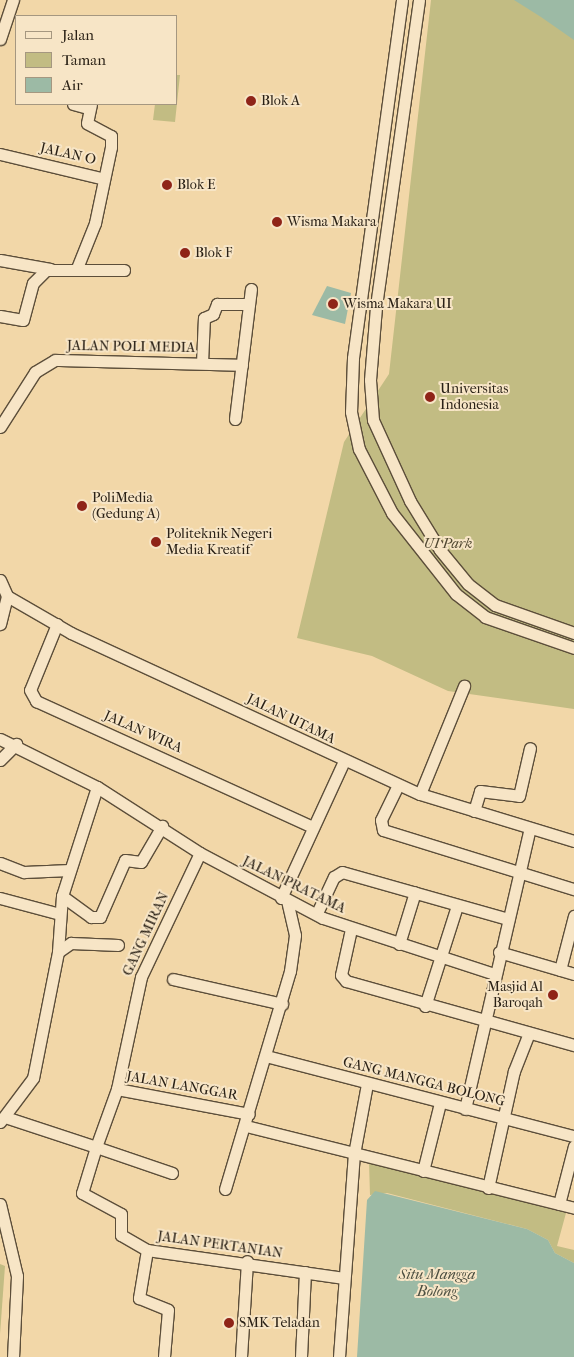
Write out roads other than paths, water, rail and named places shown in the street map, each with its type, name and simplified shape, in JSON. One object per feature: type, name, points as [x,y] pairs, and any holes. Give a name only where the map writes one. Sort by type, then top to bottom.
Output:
[{"type":"street","points":[[0,39],[13,0]]},
{"type":"street","points":[[402,0],[354,358],[351,412],[359,449],[392,513],[456,594],[485,617],[574,648]]},
{"type":"street","points":[[419,0],[376,307],[373,410],[376,432],[410,501],[440,550],[468,584],[495,605],[574,633]]},
{"type":"street","points":[[90,106],[87,123],[111,136],[101,178]]},
{"type":"street","name":"JALAN O","points":[[0,154],[101,178],[95,223],[77,268]]},
{"type":"street","points":[[0,260],[52,269],[124,270]]},
{"type":"street","points":[[0,316],[23,320],[33,283],[39,273],[52,269]]},
{"type":"street","points":[[235,419],[251,289]]},
{"type":"street","points":[[202,363],[204,318],[213,314],[217,304],[249,304]]},
{"type":"street","name":"JALAN POLI MEDIA","points":[[0,428],[35,372],[56,360],[242,365]]},
{"type":"street","points":[[351,412],[373,410]]},
{"type":"street","points":[[0,580],[7,596],[0,624]]},
{"type":"street","name":"JALAN UTAMA","points":[[7,596],[57,624],[398,785],[420,794],[574,841]]},
{"type":"street","name":"JALAN WIRA","points":[[57,624],[30,690],[36,701],[313,827]]},
{"type":"street","points":[[420,794],[464,686]]},
{"type":"street","name":"JALAN PRATAMA","points":[[0,739],[16,744],[97,787],[162,826],[200,853],[284,899],[351,929],[494,974]]},
{"type":"street","points":[[0,760],[16,744]]},
{"type":"street","points":[[474,811],[480,791],[519,796],[530,748]]},
{"type":"street","points":[[225,1188],[246,1126],[282,1004],[295,936],[284,899],[313,827],[344,761]]},
{"type":"street","points":[[398,785],[381,820],[383,830],[519,874],[574,889]]},
{"type":"street","points":[[97,787],[62,896],[58,952],[33,1078],[2,1120],[172,1172]]},
{"type":"street","points":[[62,896],[91,917],[100,917],[126,860],[141,862],[162,826]]},
{"type":"street","points":[[466,1109],[499,952],[530,828]]},
{"type":"street","name":"GANG MIRAN","points":[[117,1089],[141,977],[200,853]]},
{"type":"street","points":[[0,863],[24,872],[70,870]]},
{"type":"street","points":[[317,913],[338,872],[508,919]]},
{"type":"street","points":[[399,944],[415,892]]},
{"type":"street","points":[[0,898],[60,914]]},
{"type":"street","points":[[425,1006],[442,958],[457,906]]},
{"type":"street","points":[[560,970],[574,916]]},
{"type":"street","points":[[351,929],[342,979],[425,1006],[574,1046]]},
{"type":"street","points":[[58,952],[71,943],[118,945]]},
{"type":"street","points":[[499,952],[574,974]]},
{"type":"street","points":[[173,979],[282,1004]]},
{"type":"street","points":[[488,1188],[502,1117],[529,1033]]},
{"type":"street","name":"GANG MANGGA BOLONG","points":[[266,1056],[440,1103],[574,1136]]},
{"type":"street","points":[[339,1357],[354,1154],[368,1084]]},
{"type":"street","name":"JALAN LANGGAR","points":[[96,1148],[117,1089],[249,1114]]},
{"type":"street","points":[[423,1171],[440,1103]]},
{"type":"street","points":[[246,1126],[574,1208]]},
{"type":"street","points":[[559,1204],[574,1146]]},
{"type":"street","name":"JALAN PERTANIAN","points":[[96,1148],[82,1193],[121,1214],[121,1235],[147,1250],[247,1261],[344,1278]]},
{"type":"street","points":[[0,1204],[17,1276],[13,1357]]},
{"type":"street","points":[[147,1250],[139,1298],[168,1310],[164,1357]]},
{"type":"street","points":[[241,1357],[247,1261]]},
{"type":"street","points":[[301,1357],[305,1272]]},
{"type":"water","points":[[514,0],[574,0],[574,40],[541,17]]},
{"type":"water","name":"Wisma Makara UI","points":[[327,286],[351,293],[345,324],[312,315]]},
{"type":"water","name":"Situ Mangga Bolong","points":[[375,1191],[527,1229],[548,1240],[555,1253],[574,1263],[574,1357],[357,1357],[367,1200]]},
{"type":"place","name":"Blok A","points":[[251,101]]},
{"type":"place","name":"Blok E","points":[[167,185]]},
{"type":"place","name":"Wisma Makara","points":[[277,222]]},
{"type":"place","name":"Blok F","points":[[185,253]]},
{"type":"place","name":"Wisma Makara UI","points":[[333,304]]},
{"type":"place","name":"Universitas Indonesia","points":[[430,397]]},
{"type":"place","name":"PoliMedia (Gedung A)","points":[[82,506]]},
{"type":"place","name":"Politeknik Negeri Media Kreatif","points":[[156,542]]},
{"type":"place","name":"Masjid Al Baroqah","points":[[553,995]]},
{"type":"place","name":"SMK Teladan","points":[[229,1323]]},
{"type":"park label","name":"UI Park","points":[[448,544]]}]
